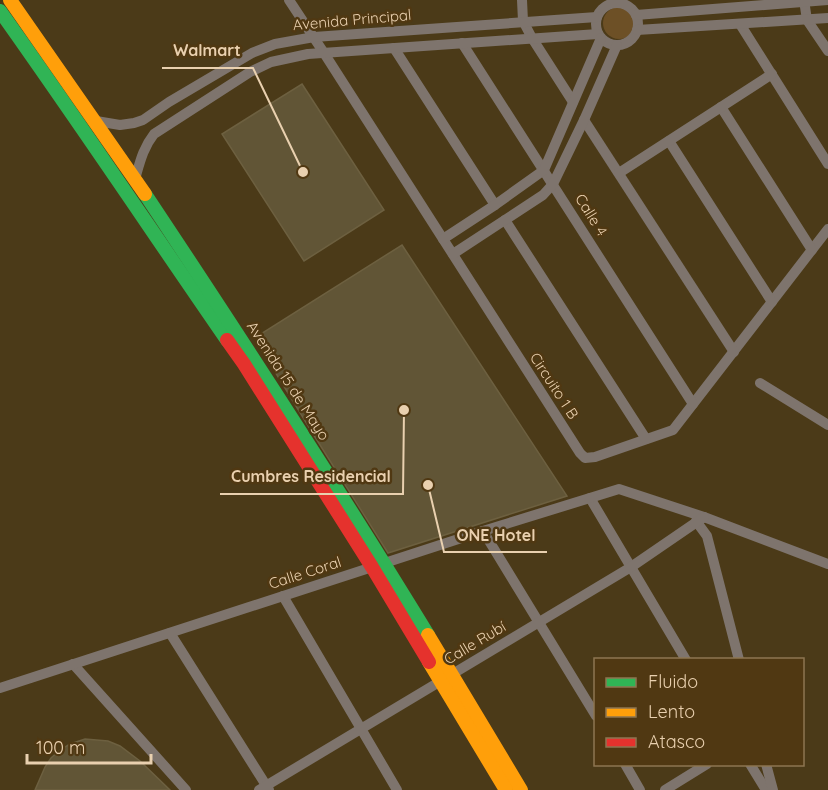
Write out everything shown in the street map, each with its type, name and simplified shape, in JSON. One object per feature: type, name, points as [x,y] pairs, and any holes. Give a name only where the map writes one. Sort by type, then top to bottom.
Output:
[{"type":"main road","name":"Avenida 15 de Mayo","points":[[10,0],[135,179],[378,565],[446,678],[521,790]]},
{"type":"main road","name":"Avenida 15 de Mayo","points":[[0,10],[130,200],[248,361]]},
{"type":"main road","name":"Avenida 15 de Mayo","points":[[446,678],[506,790]]},
{"type":"street","name":"Circuito 1 B","points":[[289,0],[585,458],[595,457],[673,430],[828,229]]},
{"type":"street","points":[[522,0],[523,21],[573,102]]},
{"type":"street","points":[[636,8],[637,30],[627,43],[608,44],[599,36],[596,27],[597,17],[603,8],[617,1],[636,8],[828,0]]},
{"type":"street","points":[[804,1],[807,20],[828,51]]},
{"type":"street","name":"Avenida Principal","points":[[96,121],[120,125],[143,120],[252,53],[275,44],[314,37],[597,17]]},
{"type":"street","points":[[637,30],[828,18]]},
{"type":"street","points":[[740,24],[828,164]]},
{"type":"street","name":"Avenida Principal","points":[[135,179],[141,155],[154,134],[250,72],[271,62],[324,52],[532,38],[599,36]]},
{"type":"street","points":[[443,239],[544,171],[599,36]]},
{"type":"street","name":"Calle 4","points":[[462,43],[693,404]]},
{"type":"street","points":[[453,254],[543,195],[553,184],[617,45]]},
{"type":"street","points":[[394,48],[495,205]]},
{"type":"street","points":[[619,173],[772,74]]},
{"type":"street","points":[[169,102],[180,118]]},
{"type":"street","points":[[721,107],[812,250]]},
{"type":"street","points":[[143,120],[154,134]]},
{"type":"street","points":[[584,120],[734,352]]},
{"type":"street","points":[[669,141],[772,302]]},
{"type":"street","points":[[505,220],[646,439]]},
{"type":"street","points":[[760,384],[828,425]]},
{"type":"street","name":"Calle Coral","points":[[0,688],[619,489],[700,519]]},
{"type":"street","points":[[590,498],[685,658]]},
{"type":"street","points":[[700,519],[828,564]]},
{"type":"street","points":[[700,519],[707,536],[738,658]]},
{"type":"street","name":"Calle Rubí","points":[[265,789],[631,567],[700,519]]},
{"type":"street","points":[[483,531],[594,713]]},
{"type":"street","points":[[282,596],[397,790]]},
{"type":"street","points":[[170,633],[265,789]]},
{"type":"street","points":[[73,664],[186,790]]},
{"type":"street","points":[[626,766],[640,790]]},
{"type":"street","points":[[665,790],[705,766]]},
{"type":"street","points":[[751,766],[766,790]]},
{"type":"street","points":[[766,766],[773,790]]},
{"type":"shaded area","points":[[619,7],[630,12],[635,23],[630,34],[619,39],[608,34],[603,23],[608,12]]},
{"type":"building","points":[[302,84],[384,210],[304,261],[222,134]]},
{"type":"building","points":[[402,245],[567,496],[388,553],[261,349],[256,337]]},
{"type":"building","points":[[85,739],[108,741],[120,746],[140,761],[170,790],[35,790],[51,758],[70,744]]},
{"type":"traffic: fast","points":[[0,11],[227,340]]},
{"type":"traffic: fast","points":[[145,194],[289,413],[428,635]]},
{"type":"traffic: slow","points":[[10,0],[145,194]]},
{"type":"traffic: slow","points":[[428,635],[521,790]]},
{"type":"traffic: slow","points":[[429,662],[506,790]]},
{"type":"traffic: jam","points":[[227,340],[372,567],[429,662]]},
{"type":"place","name":"Walmart","points":[[303,172]]},
{"type":"place","name":"Cumbres Residencial","points":[[404,410]]},
{"type":"place","name":"ONE Hotel","points":[[428,485]]}]
